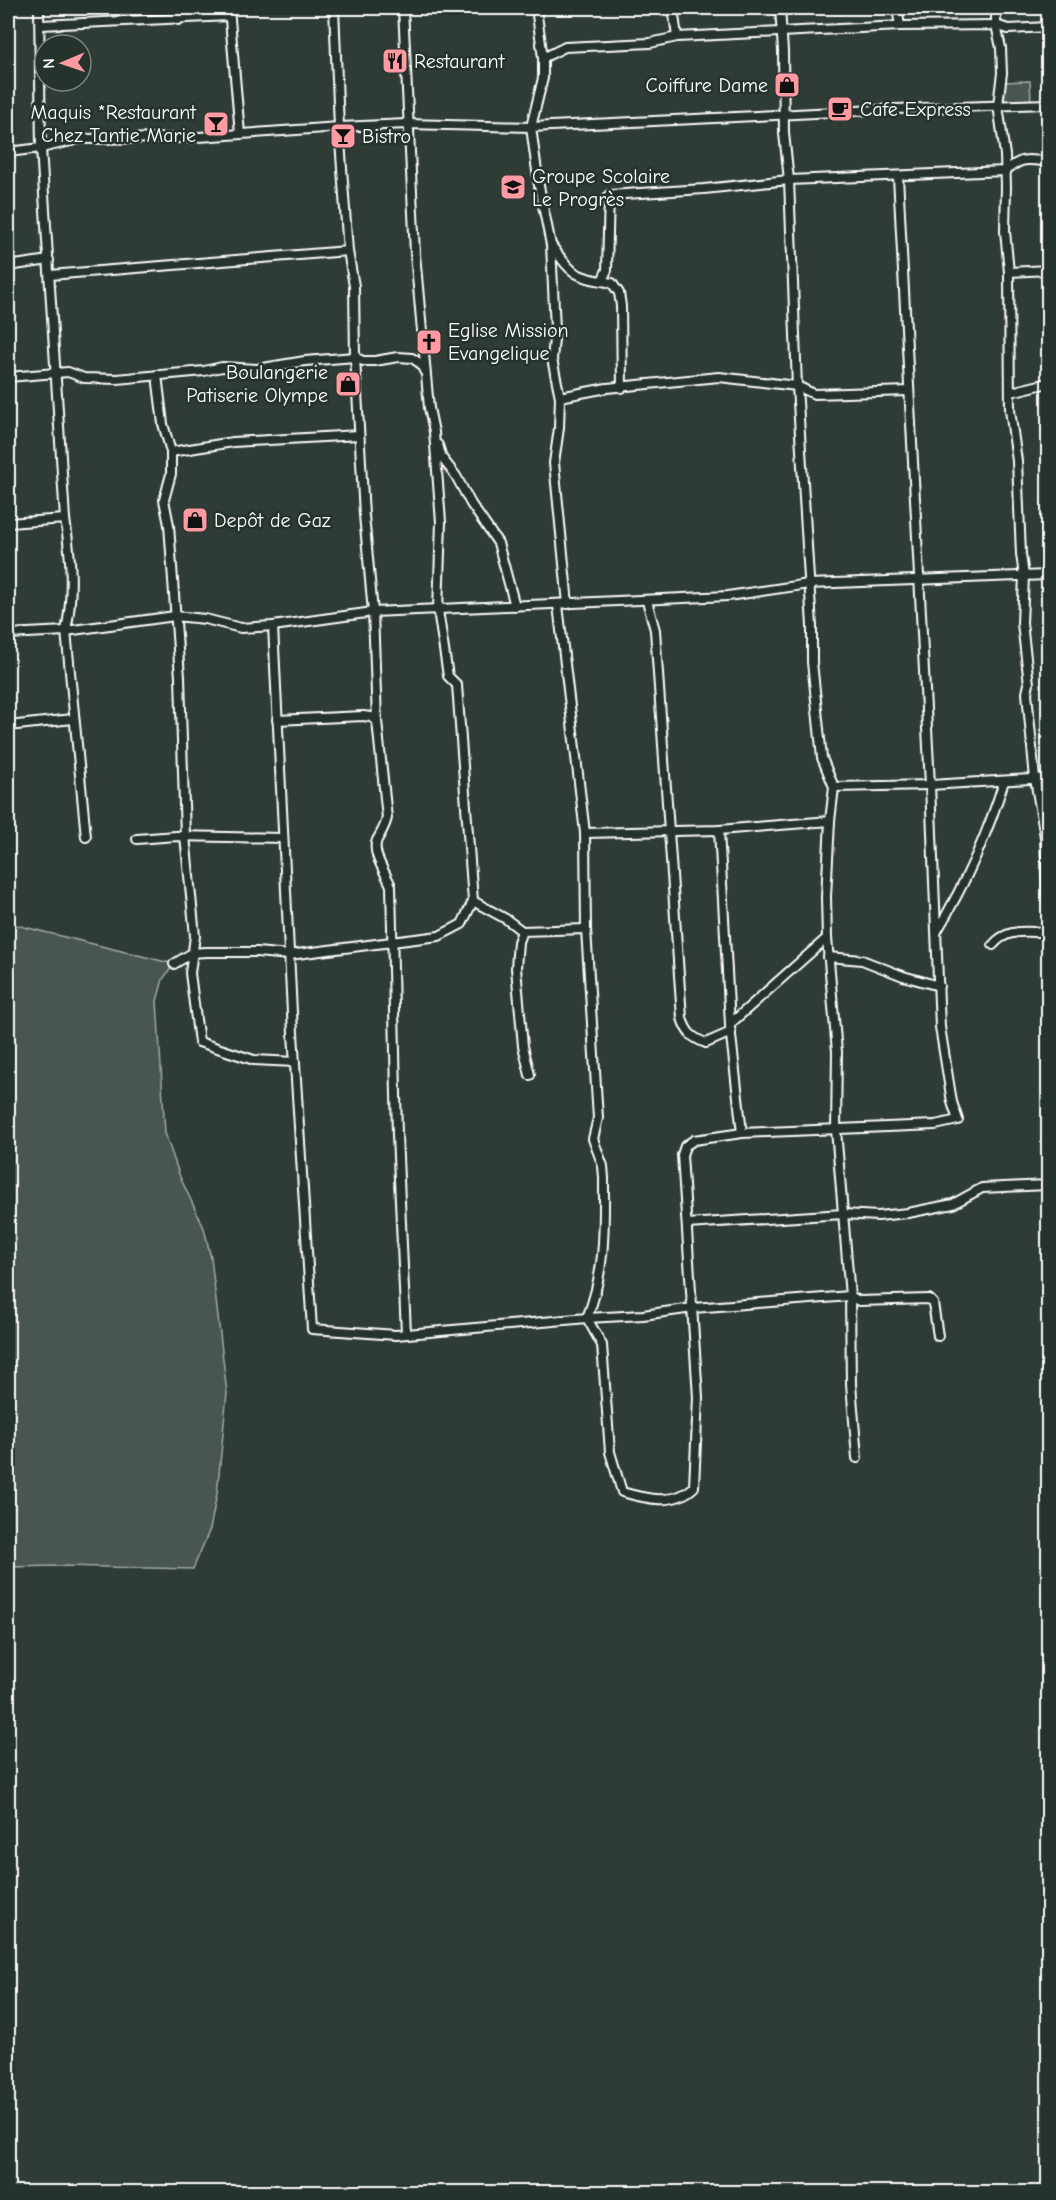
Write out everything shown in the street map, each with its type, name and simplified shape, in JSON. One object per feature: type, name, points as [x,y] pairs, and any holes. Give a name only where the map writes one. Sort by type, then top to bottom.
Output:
[{"type":"street","points":[[39,8],[41,148],[65,519],[72,567],[70,610],[66,631],[74,719],[81,765],[86,837]]},
{"type":"street","points":[[177,8],[178,20]]},
{"type":"street","points":[[334,8],[339,127],[348,251],[354,286],[359,435],[373,612],[377,721],[387,818],[383,832],[376,842],[376,853],[391,886],[396,1123],[406,1333]]},
{"type":"street","points":[[404,8],[407,124],[415,254],[429,408],[442,458],[498,543],[515,606]]},
{"type":"street","points":[[536,8],[543,58],[543,78],[531,127],[539,186],[551,245],[555,329],[552,359],[560,397],[559,428],[554,463],[568,604]]},
{"type":"street","points":[[674,8],[677,37]]},
{"type":"street","points":[[780,8],[797,386],[818,726],[822,758],[834,787],[826,897],[827,938],[837,1052],[836,1130],[850,1296],[851,1384],[857,1458]]},
{"type":"street","points":[[897,8],[900,27]]},
{"type":"street","points":[[996,8],[1002,73],[998,105],[1007,206],[1005,231],[1009,272],[1010,410],[1017,461],[1024,576],[1023,623],[1035,779],[1045,837],[1048,910]]},
{"type":"street","points":[[41,26],[178,20],[229,12],[240,134]]},
{"type":"street","points":[[543,58],[565,47],[650,43],[677,37],[900,27],[996,25],[1008,29],[1048,27]]},
{"type":"street","points":[[8,152],[41,148],[80,139],[185,138],[339,127],[407,124],[531,127],[1048,104]]},
{"type":"street","points":[[602,281],[607,270],[609,195],[704,189],[789,180],[1005,171],[1016,162],[1026,159],[1048,162]]},
{"type":"street","points":[[586,1318],[602,1345],[610,1452],[622,1492],[647,1500],[675,1498],[686,1494],[694,1487],[698,1397],[682,1155],[685,1146],[694,1140],[742,1133],[935,1125],[958,1120],[952,1102],[940,1027],[930,785],[898,176]]},
{"type":"street","points":[[551,245],[569,270],[583,277],[612,283],[619,293],[622,388]]},
{"type":"street","points":[[50,275],[348,251]]},
{"type":"street","points":[[8,266],[50,260]]},
{"type":"street","points":[[1009,272],[1048,270]]},
{"type":"street","points":[[8,377],[68,372],[96,379],[204,371],[222,367],[257,369],[305,361],[355,357],[363,361],[375,361],[398,357],[412,358],[422,364],[427,377]]},
{"type":"street","points":[[157,375],[163,424],[171,452],[171,474],[164,500],[169,525],[180,677],[185,836],[195,936],[190,973],[199,1042],[254,1060],[295,1062]]},
{"type":"street","points":[[560,397],[719,377],[797,386],[814,394],[909,391]]},
{"type":"street","points":[[1011,392],[1048,383]]},
{"type":"street","points":[[174,964],[192,953],[225,951],[289,955],[392,943],[439,936],[462,924],[473,901],[457,685],[448,676],[438,610],[441,522],[434,432]]},
{"type":"street","points":[[171,452],[233,442],[359,435]]},
{"type":"street","points":[[8,523],[65,519]]},
{"type":"street","points":[[8,634],[66,631],[175,616],[205,619],[241,628],[273,626],[373,612],[728,596],[809,584],[1048,575]]},
{"type":"street","points":[[647,601],[655,630],[682,1018],[686,1029],[695,1039],[706,1043],[730,1028],[827,938]]},
{"type":"street","points":[[558,605],[585,833],[586,929],[598,1118],[593,1139],[603,1166],[602,1268],[596,1294],[586,1318]]},
{"type":"street","points":[[273,626],[289,955],[312,1329],[396,1335],[850,1296],[859,1301],[929,1299],[933,1303],[938,1336]]},
{"type":"street","points":[[277,720],[363,716],[377,721]]},
{"type":"street","points":[[8,726],[74,719]]},
{"type":"street","points":[[834,787],[930,785],[1048,778]]},
{"type":"street","points":[[937,932],[957,899],[988,830],[1004,781]]},
{"type":"street","points":[[585,833],[719,830],[830,821]]},
{"type":"street","points":[[719,830],[730,1028],[742,1133]]},
{"type":"street","points":[[137,839],[185,836],[283,838]]},
{"type":"street","points":[[473,901],[506,919],[522,931],[586,929]]},
{"type":"street","points":[[522,931],[518,942],[516,968],[523,1046],[530,1075]]},
{"type":"street","points":[[993,945],[1001,935],[1012,932],[1048,932]]},
{"type":"street","points":[[828,957],[862,960],[903,976],[939,986]]},
{"type":"street","points":[[687,1224],[843,1214],[878,1216],[908,1213],[953,1204],[982,1188],[1048,1185]]},
{"type":"shaded area","points":[[1030,81],[1031,103],[1002,104],[1001,82]]},
{"type":"shaded area","points":[[8,923],[174,964],[163,979],[157,1001],[165,1133],[180,1177],[204,1228],[211,1258],[227,1393],[217,1494],[210,1529],[193,1569],[8,1567]]},
{"type":"place","name":"Restaurant","points":[[395,61]]},
{"type":"place","name":"Coiffure Dame","points":[[787,85]]},
{"type":"place","name":"Cafe Express","points":[[840,109]]},
{"type":"place","name":"Maquis *Restaurant Chez Tantie Marie","points":[[216,124]]},
{"type":"place","name":"Bistro","points":[[343,136]]},
{"type":"place","name":"Groupe Scolaire Le Progrès","points":[[513,187]]},
{"type":"place","name":"Eglise Mission Evangelique","points":[[429,342]]},
{"type":"place","name":"Boulangerie Patiserie Olympe","points":[[348,384]]},
{"type":"place","name":"Depôt de Gaz","points":[[195,520]]}]
